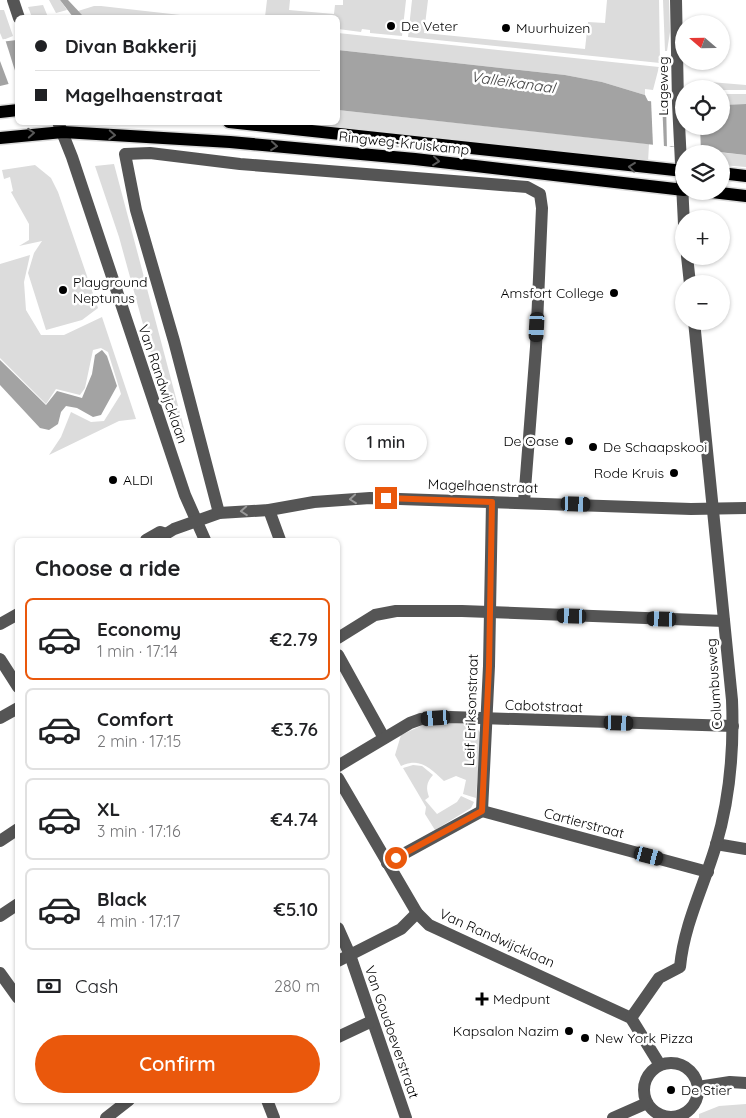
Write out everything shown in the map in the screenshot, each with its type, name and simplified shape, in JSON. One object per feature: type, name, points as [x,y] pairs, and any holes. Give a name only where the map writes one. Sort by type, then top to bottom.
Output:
[{"type":"main road","points":[[0,112],[15,110]]},
{"type":"main road","name":"Ringweg-Kruiskamp","points":[[257,125],[675,170]]},
{"type":"main road","name":"Ringweg-Kruiskamp","points":[[0,138],[60,127],[415,159],[675,189]]},
{"type":"main road","points":[[730,174],[746,176]]},
{"type":"main road","points":[[730,194],[746,196]]},
{"type":"street","points":[[13,0],[18,15]]},
{"type":"street","name":"Lageweg","points":[[676,0],[680,145]]},
{"type":"street","name":"Van Randwijcklaan","points":[[60,127],[150,395],[204,538]]},
{"type":"street","name":"Van Randwijcklaan","points":[[219,513],[174,341],[136,210],[125,154],[150,153],[259,166],[527,187],[540,194],[542,208],[536,347],[524,502]]},
{"type":"street","name":"Columbusweg","points":[[632,1018],[659,978],[680,966],[692,913],[708,872],[716,844],[729,786],[733,726],[695,330]]},
{"type":"street","name":"Magelhaenstraat","points":[[150,538],[160,532],[165,537],[196,520],[219,513],[270,510],[314,502],[370,498],[713,509],[746,508]]},
{"type":"street","name":"Leif Eriksonstraat","points":[[482,811],[487,719],[492,502]]},
{"type":"street","points":[[270,510],[279,538]]},
{"type":"street","points":[[340,637],[375,616],[396,611],[724,621]]},
{"type":"street","points":[[0,624],[15,616]]},
{"type":"street","points":[[0,659],[15,683]]},
{"type":"street","points":[[340,659],[384,738]]},
{"type":"street","points":[[0,718],[15,710]]},
{"type":"street","name":"Cabotstraat","points":[[340,765],[384,738],[421,719],[450,717],[733,726]]},
{"type":"street","name":"Van Randwijcklaan","points":[[340,782],[417,913],[429,925],[445,934],[551,979],[632,1018]]},
{"type":"street","points":[[386,863],[482,811]]},
{"type":"street","name":"Cartierstraat","points":[[482,811],[708,872]]},
{"type":"street","points":[[0,841],[15,832]]},
{"type":"street","points":[[716,844],[746,849]]},
{"type":"street","points":[[0,916],[15,906]]},
{"type":"street","points":[[340,960],[401,929],[417,913]]},
{"type":"street","name":"Van Goudoeverstraat","points":[[340,932],[350,955],[406,1118]]},
{"type":"street","points":[[0,973],[15,994]]},
{"type":"street","points":[[632,1018],[660,1065]]},
{"type":"street","points":[[340,1036],[372,1021]]},
{"type":"street","points":[[670,1062],[685,1066],[696,1078],[698,1086],[694,1105],[678,1117],[660,1115],[647,1103],[644,1088],[649,1073],[660,1065],[670,1062]]},
{"type":"street","points":[[698,1086],[730,1082],[746,1083]]},
{"type":"street","points":[[269,1103],[274,1118]]},
{"type":"street","points":[[613,1118],[647,1103]]},
{"type":"street","points":[[106,1118],[114,1104]]},
{"type":"shaded area","points":[[49,0],[60,0],[67,10],[56,13]]},
{"type":"shaded area","points":[[267,0],[290,0],[289,10],[334,14],[335,5],[343,5],[343,0],[406,0],[402,36],[370,33],[370,30],[362,29],[361,32],[340,29],[340,15],[265,15]]},
{"type":"shaded area","points":[[412,0],[428,0],[424,33],[585,49],[588,22],[605,23],[607,0],[659,0],[660,63],[408,37]]},
{"type":"shaded area","points":[[663,0],[669,0],[670,32],[667,51],[665,51]]},
{"type":"shaded area","points":[[43,5],[47,15],[31,15],[28,7]]},
{"type":"shaded area","points":[[101,6],[180,15],[82,15],[78,11]]},
{"type":"shaded area","points":[[0,10],[4,10],[13,36],[3,40],[0,33]]},
{"type":"shaded area","points":[[340,33],[659,67],[653,90],[645,89],[645,95],[602,82],[565,75],[340,50]]},
{"type":"shaded area","points":[[730,84],[746,85],[746,90],[730,90]]},
{"type":"shaded area","points":[[730,94],[746,94],[746,104],[730,105]]},
{"type":"shaded area","points":[[340,110],[649,144],[648,162],[308,125],[340,125]]},
{"type":"shaded area","points":[[730,153],[746,155],[746,167],[730,166]]},
{"type":"shaded area","points":[[114,164],[185,432],[174,437],[119,237],[95,166]]},
{"type":"shaded area","name":"Playground Neptunus","points":[[35,165],[51,178],[58,192],[98,308],[82,320],[46,330],[28,273],[34,253],[42,241],[19,246],[29,240],[29,224],[11,192],[13,191],[10,177],[4,179],[2,170]]},
{"type":"shaded area","points":[[30,255],[24,282],[26,310],[41,335],[64,335],[102,317],[136,419],[119,421],[49,455],[61,437],[71,412],[91,422],[104,421],[121,394],[108,352],[101,348],[93,350],[85,388],[80,395],[56,389],[46,404],[0,358],[0,264]]},
{"type":"shaded area","points":[[427,723],[465,724],[477,729],[481,734],[476,798],[463,794],[466,780],[456,776],[444,781],[429,768],[419,763],[401,766],[395,755],[401,735]]},
{"type":"shaded area","points":[[413,765],[422,766],[433,775],[427,786],[429,797],[425,800],[437,814],[457,802],[461,796],[474,802],[471,808],[435,830],[425,814],[426,807],[403,768]]},
{"type":"shaded area","points":[[746,1104],[746,1118],[699,1118],[699,1114],[719,1106]]},
{"type":"water","points":[[60,0],[68,0],[82,15],[71,15]]},
{"type":"water","points":[[15,40],[15,82],[0,86],[0,42]]},
{"type":"water","name":"Valleikanaal","points":[[340,50],[565,75],[602,82],[645,95],[648,101],[675,103],[675,135],[730,135],[730,105],[746,104],[746,155],[730,153],[730,145],[675,145],[675,147],[340,110]]},
{"type":"water","points":[[102,350],[107,356],[117,386],[101,415],[93,417],[77,408],[66,406],[61,412],[58,424],[49,430],[40,428],[0,385],[0,360],[46,405],[57,391],[82,398],[92,374],[95,355]]},
{"type":"pier","points":[[5,39],[15,71],[15,84],[9,85],[0,61],[0,40]]},
{"type":"pier","points":[[651,99],[662,100],[664,148],[653,146]]},
{"type":"pier","points":[[666,102],[675,103],[675,135],[700,135],[701,145],[675,145],[675,147],[667,148]]},
{"type":"place","name":"De Veter","points":[[391,26]]},
{"type":"place","name":"Muurhuizen","points":[[506,28]]},
{"type":"place","name":"Playground Neptunus","points":[[63,290]]},
{"type":"place","name":"Amsfort College","points":[[614,293]]},
{"type":"place","name":"De Oase","points":[[569,441]]},
{"type":"place","name":"De Schaapskooi","points":[[593,447]]},
{"type":"place","name":"Rode Kruis","points":[[674,473]]},
{"type":"place","name":"ALDI","points":[[113,480]]},
{"type":"place","name":"Medpunt","points":[[482,999]]},
{"type":"place","name":"Kapsalon Nazim","points":[[569,1031]]},
{"type":"place","name":"New York Pizza","points":[[585,1038]]},
{"type":"place","name":"De Stier","points":[[671,1090]]},
{"type":"route","points":[[386,498],[492,502],[489,666],[482,811],[396,858]]}]
